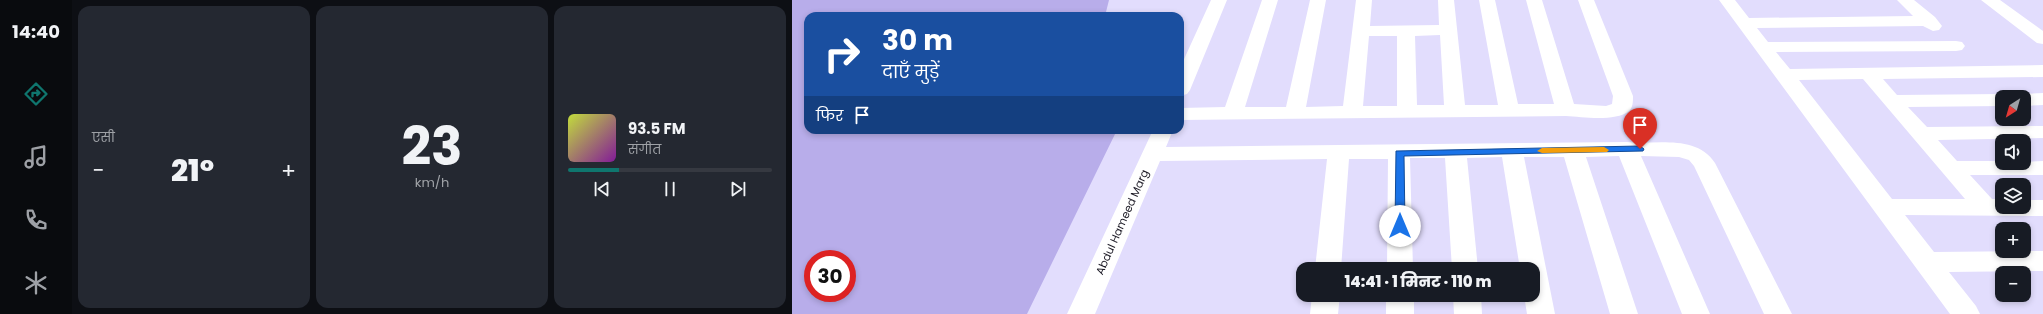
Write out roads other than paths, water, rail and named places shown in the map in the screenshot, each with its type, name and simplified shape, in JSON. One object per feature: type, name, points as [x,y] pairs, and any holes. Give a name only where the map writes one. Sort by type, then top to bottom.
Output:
[{"type":"street","points":[[1184,81],[1219,0]]},
{"type":"street","points":[[1233,113],[1270,0]]},
{"type":"street","points":[[1294,113],[1318,0]]},
{"type":"street","points":[[1352,112],[1364,0]]},
{"type":"street","points":[[1446,0],[1455,111]]},
{"type":"street","points":[[1487,0],[1508,111]]},
{"type":"street","points":[[1534,0],[1566,110]]},
{"type":"street","points":[[1184,114],[1566,110],[1608,112],[1622,107],[1623,96],[1586,0]]},
{"type":"street","points":[[1727,0],[1966,314]]},
{"type":"street","points":[[1905,0],[1985,72]]},
{"type":"street","points":[[1989,0],[2043,39]]},
{"type":"street","points":[[1744,23],[1928,22]]},
{"type":"street","points":[[1406,30],[1407,112]]},
{"type":"street","points":[[1361,31],[1448,30]]},
{"type":"street","points":[[1762,47],[1956,46]]},
{"type":"street","points":[[1784,75],[2043,71]]},
{"type":"street","points":[[1868,74],[1986,208]]},
{"type":"street","points":[[2031,100],[2043,99]]},
{"type":"street","points":[[1892,101],[1995,100]]},
{"type":"street","points":[[1921,134],[2043,132]]},
{"type":"street","name":"Abdul Hameed Marg","points":[[1081,314],[1161,134]]},
{"type":"street","points":[[1152,154],[1339,152],[1400,153],[1627,149],[1680,150],[1697,155],[1704,163],[1778,314]]},
{"type":"street","points":[[1627,149],[1696,314]]},
{"type":"street","points":[[1512,150],[1532,262]]},
{"type":"street","points":[[1573,151],[1624,314]]},
{"type":"street","points":[[1329,262],[1339,152]]},
{"type":"street","points":[[1456,152],[1464,262]]},
{"type":"street","points":[[1400,153],[1400,262]]},
{"type":"street","points":[[1952,168],[2043,168]]},
{"type":"street","points":[[1885,207],[2043,208]]},
{"type":"street","points":[[1926,262],[2043,261]]},
{"type":"street","points":[[1324,314],[1325,302]]},
{"type":"street","points":[[1400,302],[1400,314]]},
{"type":"street","points":[[1467,302],[1468,314]]},
{"type":"street","points":[[1539,302],[1541,314]]}]
